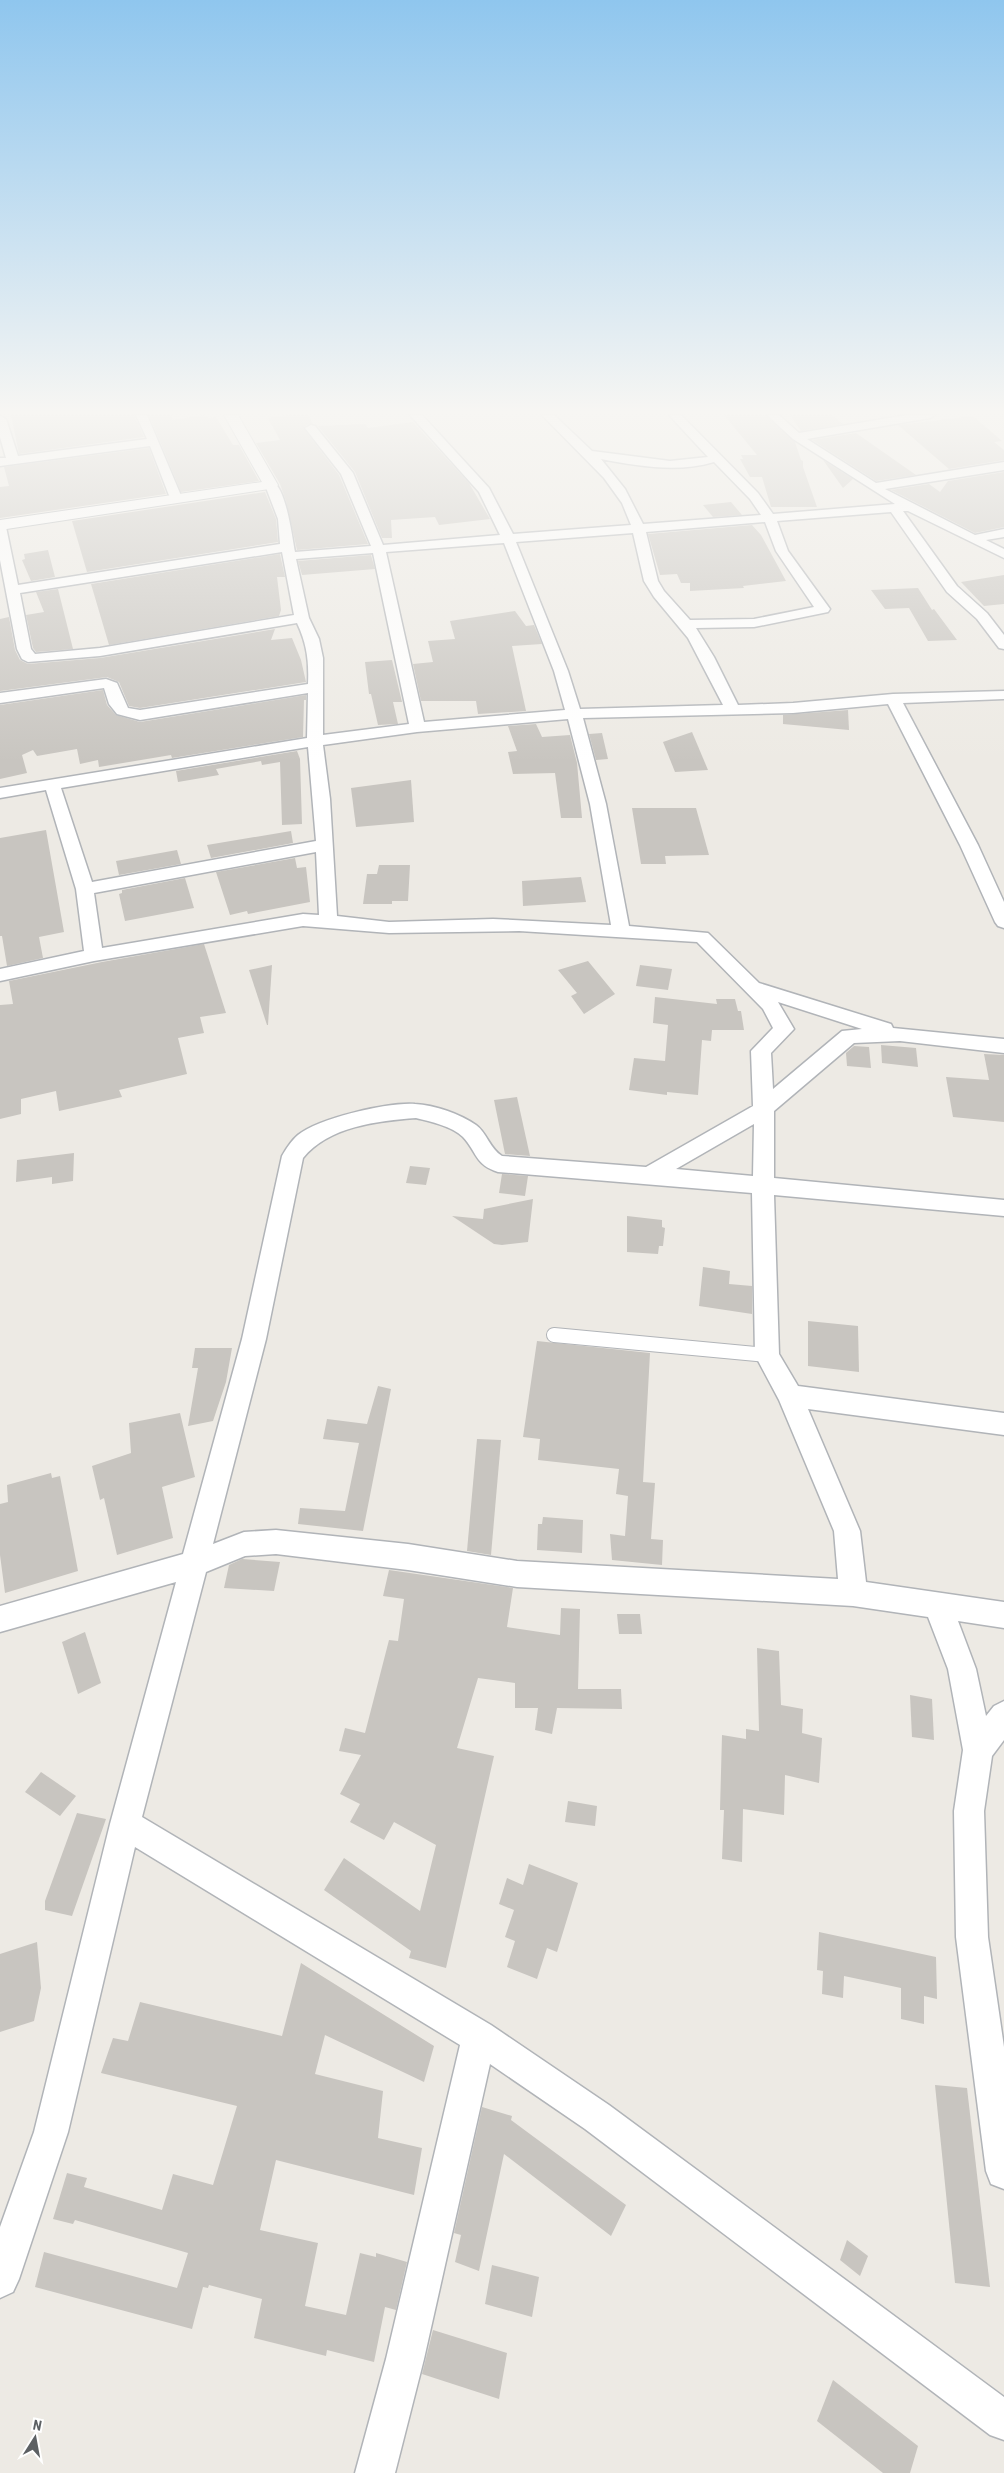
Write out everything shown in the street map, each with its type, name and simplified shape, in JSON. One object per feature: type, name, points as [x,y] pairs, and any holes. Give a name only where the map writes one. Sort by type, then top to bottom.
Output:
[{"type":"street","points":[[1,530],[24,649],[27,656],[33,659],[100,652],[302,618]]},
{"type":"street","points":[[285,530],[288,552],[302,618],[312,639],[316,658],[315,740],[328,919]]},
{"type":"street","points":[[371,530],[379,550],[417,728]]},
{"type":"street","points":[[504,530],[561,671],[574,714],[598,804],[621,932]]},
{"type":"street","points":[[13,590],[288,552],[379,550],[607,530]]},
{"type":"street","points":[[638,530],[642,555],[651,581],[706,652],[732,708]]},
{"type":"street","points":[[686,624],[754,623],[823,609],[782,551],[774,530]]},
{"type":"street","points":[[915,530],[952,589],[982,616],[1004,645]]},
{"type":"street","points":[[951,530],[1004,554]]},
{"type":"street","points":[[973,540],[1004,533]]},
{"type":"street","points":[[0,616],[17,614]]},
{"type":"street","points":[[100,652],[117,707],[133,715],[316,687]]},
{"type":"street","points":[[0,698],[110,684]]},
{"type":"street","points":[[0,792],[315,740],[417,728],[574,714],[732,708],[793,708],[893,699],[1004,695]]},
{"type":"street","points":[[893,699],[969,845],[1004,922]]},
{"type":"street","points":[[52,784],[85,889],[94,955]]},
{"type":"street","points":[[85,889],[324,845]]},
{"type":"street","points":[[0,975],[94,955],[281,923],[328,919],[360,926],[400,928],[491,925],[702,937],[770,1005],[784,1029],[761,1051],[765,1147],[763,1186],[767,1355],[790,1396],[847,1531],[853,1593]]},
{"type":"street","points":[[749,986],[900,1034]]},
{"type":"street","points":[[649,1175],[762,1110],[849,1036],[900,1034],[1004,1046]]},
{"type":"street","points":[[0,2280],[51,2132],[125,1824],[254,1339],[293,1156],[306,1140],[346,1122],[388,1113],[416,1111],[445,1118],[470,1131],[487,1156],[498,1164],[996,1204]]},
{"type":"street","points":[[790,1396],[1004,1424]]},
{"type":"street","points":[[0,1619],[194,1564],[244,1544],[276,1542],[408,1557],[517,1574],[853,1593],[1004,1615]]},
{"type":"street","points":[[937,1604],[962,1669],[978,1750],[969,1811],[972,1937],[1004,2172]]},
{"type":"street","points":[[978,1750],[1004,1716]]},
{"type":"street","points":[[125,1824],[479,2037],[597,2117],[1004,2421]]},
{"type":"street","points":[[375,2473],[405,2359],[479,2037]]},
{"type":"lane","points":[[554,1335],[767,1355]]},
{"type":"building","points":[[75,530],[277,530],[278,542],[87,572]]},
{"type":"building","points":[[293,530],[362,530],[368,544],[297,550]]},
{"type":"building","points":[[379,530],[392,530],[392,538],[382,538]]},
{"type":"building","points":[[690,530],[757,530],[786,581],[743,586],[744,588],[690,591],[690,583],[681,583],[677,574],[660,575],[648,534]]},
{"type":"building","points":[[970,530],[988,530],[975,533]]},
{"type":"building","points":[[48,550],[55,577],[31,581],[22,560],[25,559],[24,554]]},
{"type":"building","points":[[280,554],[285,577],[277,577],[281,610],[279,616],[109,645],[91,584]]},
{"type":"building","points":[[371,555],[375,569],[302,575],[298,561]]},
{"type":"building","points":[[1004,575],[1004,604],[984,606],[961,582]]},
{"type":"building","points":[[918,588],[932,610],[934,609],[957,640],[928,641],[909,608],[885,609],[871,590]]},
{"type":"building","points":[[58,589],[73,649],[36,652],[33,648],[26,615],[44,612],[36,592]]},
{"type":"building","points":[[515,611],[526,626],[534,625],[542,644],[512,646],[526,711],[478,714],[476,701],[421,701],[413,664],[433,662],[428,641],[455,639],[450,621]]},
{"type":"building","points":[[9,617],[15,650],[20,660],[28,664],[100,658],[275,629],[271,640],[292,638],[301,660],[306,682],[140,708],[129,706],[119,682],[107,677],[0,691],[0,619]]},
{"type":"building","points":[[392,660],[402,702],[393,702],[398,724],[378,725],[371,694],[369,694],[365,662]]},
{"type":"building","points":[[103,690],[107,705],[116,715],[140,722],[306,695],[306,700],[304,700],[303,737],[172,758],[171,755],[99,767],[98,760],[80,764],[77,749],[37,756],[33,750],[22,755],[27,773],[0,779],[0,705]]},
{"type":"building","points":[[848,710],[849,730],[783,724],[783,715]]},
{"type":"building","points":[[536,724],[542,737],[570,735],[577,763],[582,818],[561,818],[555,773],[513,774],[508,752],[517,751],[508,726]]},
{"type":"building","points":[[692,732],[708,770],[675,772],[663,742]]},
{"type":"building","points":[[602,733],[608,759],[596,760],[589,734]]},
{"type":"building","points":[[297,751],[300,759],[302,824],[282,825],[280,762],[262,765],[261,761],[216,769],[219,775],[178,782],[176,771]]},
{"type":"building","points":[[411,780],[414,822],[356,827],[351,788]]},
{"type":"building","points":[[632,808],[696,808],[709,855],[665,856],[666,864],[641,864]]},
{"type":"building","points":[[46,830],[64,932],[39,937],[43,958],[7,966],[2,936],[0,936],[0,838]]},
{"type":"building","points":[[291,831],[293,843],[211,858],[207,845]]},
{"type":"building","points":[[177,850],[181,864],[119,875],[116,861]]},
{"type":"building","points":[[295,858],[297,868],[306,867],[310,902],[248,914],[247,911],[230,915],[216,872]]},
{"type":"building","points":[[379,865],[410,865],[408,901],[392,901],[392,904],[363,904],[367,874],[377,874]]},
{"type":"building","points":[[581,877],[586,902],[523,906],[522,881]]},
{"type":"building","points":[[185,878],[194,908],[125,921],[119,894],[122,893],[122,890]]},
{"type":"building","points":[[204,944],[226,1013],[200,1017],[204,1033],[178,1038],[187,1074],[119,1090],[122,1097],[59,1111],[56,1091],[21,1099],[21,1114],[0,1119],[0,1005],[13,1004],[9,981]]},
{"type":"building","points":[[588,961],[615,994],[584,1014],[571,996],[577,993],[558,970]]},
{"type":"building","points":[[272,965],[268,1025],[267,1025],[249,970]]},
{"type":"building","points":[[640,965],[672,969],[668,990],[636,986]]},
{"type":"building","points":[[655,997],[717,1004],[716,999],[735,999],[738,1011],[741,1011],[744,1030],[712,1030],[711,1041],[702,1040],[698,1095],[667,1092],[667,1095],[629,1090],[634,1058],[665,1061],[668,1025],[653,1023]]},
{"type":"building","points":[[881,1045],[916,1048],[918,1067],[882,1063]]},
{"type":"building","points":[[854,1046],[869,1047],[871,1068],[847,1066],[846,1053]]},
{"type":"building","points":[[984,1054],[1004,1055],[1004,1122],[953,1117],[946,1077],[989,1080]]},
{"type":"building","points":[[517,1097],[530,1156],[505,1154],[494,1100]]},
{"type":"building","points":[[74,1153],[73,1181],[52,1184],[52,1177],[16,1182],[17,1160]]},
{"type":"building","points":[[410,1166],[430,1168],[426,1185],[406,1183]]},
{"type":"building","points":[[502,1174],[528,1176],[525,1196],[499,1193]]},
{"type":"building","points":[[533,1199],[528,1242],[494,1244],[452,1216],[483,1219],[484,1209]]},
{"type":"building","points":[[627,1216],[662,1220],[662,1227],[665,1228],[663,1246],[659,1246],[658,1254],[627,1252]]},
{"type":"building","points":[[703,1267],[730,1271],[729,1284],[752,1286],[752,1314],[699,1306]]},
{"type":"building","points":[[808,1321],[858,1326],[859,1372],[808,1366]]},
{"type":"building","points":[[537,1341],[650,1353],[643,1482],[655,1483],[651,1539],[663,1540],[662,1565],[612,1560],[610,1534],[625,1536],[628,1496],[616,1494],[619,1469],[538,1460],[540,1439],[523,1437]]},
{"type":"building","points":[[195,1348],[232,1348],[226,1382],[213,1421],[188,1426],[198,1368],[192,1368]]},
{"type":"building","points":[[378,1386],[391,1389],[363,1531],[298,1524],[300,1508],[345,1511],[359,1443],[323,1439],[327,1419],[367,1424]]},
{"type":"building","points":[[180,1413],[195,1477],[162,1487],[173,1538],[117,1555],[104,1498],[100,1500],[92,1466],[131,1453],[129,1423]]},
{"type":"building","points":[[477,1439],[501,1440],[491,1555],[467,1551]]},
{"type":"building","points":[[51,1473],[52,1478],[60,1476],[78,1571],[5,1593],[0,1555],[0,1504],[8,1502],[7,1485]]},
{"type":"building","points":[[543,1517],[583,1520],[582,1553],[537,1550],[538,1524],[542,1524]]},
{"type":"building","points":[[242,1559],[280,1562],[274,1591],[224,1588],[229,1565]]},
{"type":"building","points":[[389,1570],[513,1588],[507,1627],[560,1635],[561,1608],[580,1609],[578,1689],[621,1689],[622,1709],[557,1708],[552,1734],[535,1730],[538,1708],[515,1708],[515,1683],[478,1678],[457,1748],[494,1756],[446,1968],[409,1958],[411,1951],[324,1890],[344,1858],[420,1911],[436,1845],[394,1822],[384,1840],[350,1822],[360,1804],[340,1794],[361,1755],[339,1751],[345,1728],[365,1733],[389,1640],[398,1641],[404,1599],[383,1596]]},
{"type":"building","points":[[617,1614],[640,1614],[642,1634],[619,1634]]},
{"type":"building","points":[[85,1632],[101,1683],[78,1694],[62,1642]]},
{"type":"building","points":[[757,1648],[779,1651],[781,1705],[803,1709],[802,1733],[822,1738],[819,1783],[785,1775],[784,1815],[743,1809],[742,1862],[722,1859],[724,1810],[720,1810],[722,1735],[746,1739],[746,1729],[759,1731]]},
{"type":"building","points":[[910,1695],[932,1699],[934,1740],[912,1737]]},
{"type":"building","points":[[41,1772],[76,1796],[60,1816],[25,1792]]},
{"type":"building","points":[[568,1801],[597,1806],[595,1826],[565,1822]]},
{"type":"building","points":[[77,1813],[106,1819],[72,1916],[45,1910],[45,1901]]},
{"type":"building","points":[[529,1864],[578,1883],[557,1952],[547,1948],[537,1979],[507,1967],[515,1941],[505,1937],[514,1910],[499,1904],[507,1878],[523,1885]]},
{"type":"building","points":[[819,1932],[936,1957],[937,1999],[924,1996],[924,2024],[901,2019],[901,1988],[844,1976],[843,1998],[822,1994],[823,1971],[817,1970]]},
{"type":"building","points":[[37,1942],[41,1988],[34,2021],[0,2032],[0,1954]]},
{"type":"building","points":[[301,1963],[434,2046],[424,2082],[325,2035],[315,2074],[383,2091],[378,2138],[422,2148],[414,2195],[276,2160],[260,2230],[318,2243],[305,2306],[346,2315],[360,2253],[376,2257],[376,2253],[407,2262],[396,2310],[385,2307],[374,2362],[327,2350],[326,2356],[254,2338],[262,2299],[209,2285],[208,2288],[203,2287],[192,2329],[35,2287],[44,2252],[177,2288],[188,2253],[75,2220],[73,2224],[53,2219],[67,2173],[87,2178],[84,2187],[162,2210],[173,2174],[213,2185],[237,2106],[101,2073],[113,2038],[128,2041],[140,2002],[282,2036]]},
{"type":"building","points":[[935,2085],[967,2088],[990,2287],[955,2283]]},
{"type":"building","points":[[482,2107],[512,2116],[511,2120],[626,2205],[611,2236],[504,2154],[479,2271],[455,2262],[461,2235],[454,2233]]},
{"type":"building","points":[[847,2240],[868,2256],[860,2276],[840,2260]]},
{"type":"building","points":[[492,2265],[539,2277],[532,2317],[485,2304]]},
{"type":"building","points":[[433,2330],[507,2353],[499,2399],[422,2374]]},
{"type":"building","points":[[833,2380],[918,2446],[910,2473],[883,2473],[817,2421]]}]
